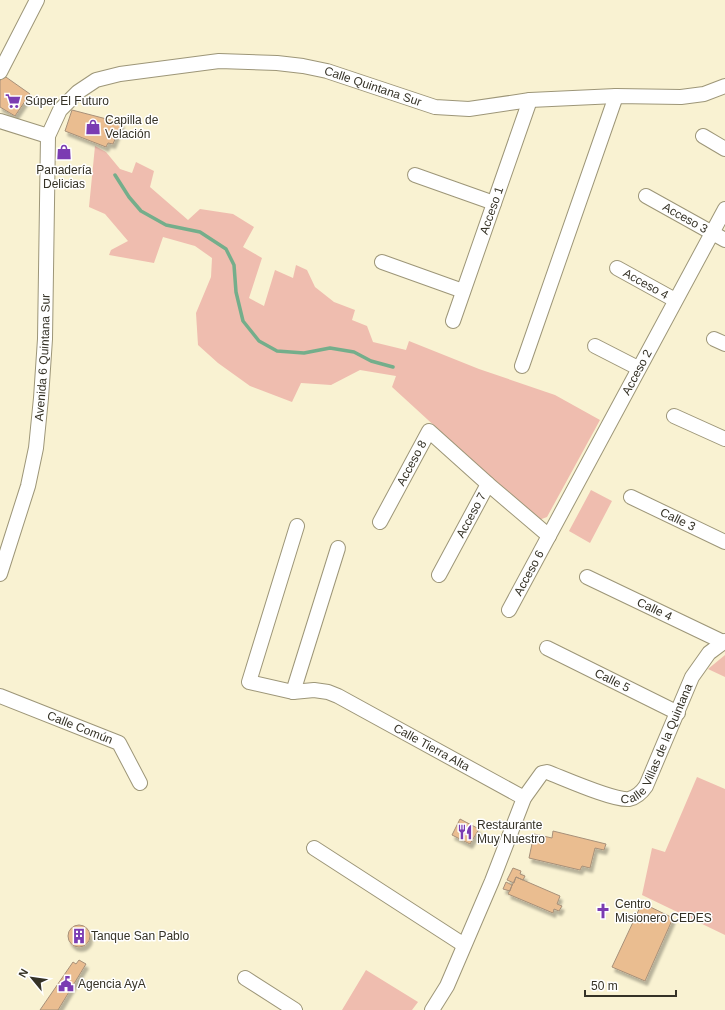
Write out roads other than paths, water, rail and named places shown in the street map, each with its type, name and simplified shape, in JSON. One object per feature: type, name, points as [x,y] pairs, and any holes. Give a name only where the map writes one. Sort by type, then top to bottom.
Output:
[{"type":"street","points":[[0,72],[37,0]]},
{"type":"street","name":"Calle Quintana Sur","points":[[48,136],[60,110],[78,92],[96,80],[120,74],[219,61],[303,66],[327,71],[435,107],[469,108],[530,100],[616,96],[681,97],[704,94],[725,86]]},
{"type":"street","points":[[522,366],[616,96]]},
{"type":"street","name":"Acceso 1","points":[[453,322],[530,100]]},
{"type":"street","points":[[0,121],[48,136]]},
{"type":"street","name":"Avenida 6 Quintana Sur","points":[[0,574],[4,554],[28,486],[36,448],[45,339],[48,136]]},
{"type":"street","points":[[702,136],[725,148]]},
{"type":"street","points":[[415,175],[494,203]]},
{"type":"street","name":"Acceso 3","points":[[646,196],[725,240]]},
{"type":"street","name":"Acceso 2","points":[[549,536],[638,368],[725,209]]},
{"type":"street","points":[[382,262],[463,291]]},
{"type":"street","name":"Acceso 4","points":[[617,268],[675,300]]},
{"type":"street","points":[[595,346],[638,368]]},
{"type":"street","points":[[674,416],[725,440]]},
{"type":"street","name":"Acceso 8","points":[[380,522],[429,431],[488,484]]},
{"type":"street","name":"Acceso 7","points":[[439,576],[488,484],[549,536]]},
{"type":"street","name":"Calle 3","points":[[631,497],[725,542]]},
{"type":"street","name":"Calle Tierra Alta","points":[[297,526],[249,682],[293,692],[314,690],[328,692],[338,696],[524,798]]},
{"type":"street","name":"Acceso 6","points":[[509,610],[549,536]]},
{"type":"street","points":[[293,692],[338,548]]},
{"type":"street","name":"Calle 4","points":[[587,577],[724,641]]},
{"type":"street","name":"Calle Villas de la Quintana","points":[[432,1010],[447,986],[492,881],[524,798],[542,773],[547,772],[592,790],[622,798],[628,799],[642,792],[678,713],[692,677],[709,653],[724,641]]},
{"type":"street","name":"Calle 5","points":[[547,648],[678,713]]},
{"type":"street","name":"Calle Común","points":[[0,696],[118,743],[140,783]]},
{"type":"street","points":[[314,848],[464,945]]},
{"type":"street","points":[[245,978],[295,1010]]},
{"type":"waterway","points":[[115,175],[129,197],[141,211],[166,225],[200,232],[226,249],[234,265],[236,292],[243,321],[259,341],[277,351],[304,353],[330,348],[354,352],[371,361],[393,367]]},
{"type":"place","name":"Súper El Futuro","points":[[13,101]]},
{"type":"place","name":"Capilla de Velación","points":[[93,127]]},
{"type":"place","name":"Panadería Delicias","points":[[64,152]]},
{"type":"place","name":"Restaurante Muy Nuestro","points":[[465,832]]},
{"type":"place","name":"Centro Misionero CEDES","points":[[603,911]]},
{"type":"place","name":"Tanque San Pablo","points":[[79,936]]},
{"type":"place","name":"Agencia AyA","points":[[66,984]]}]
